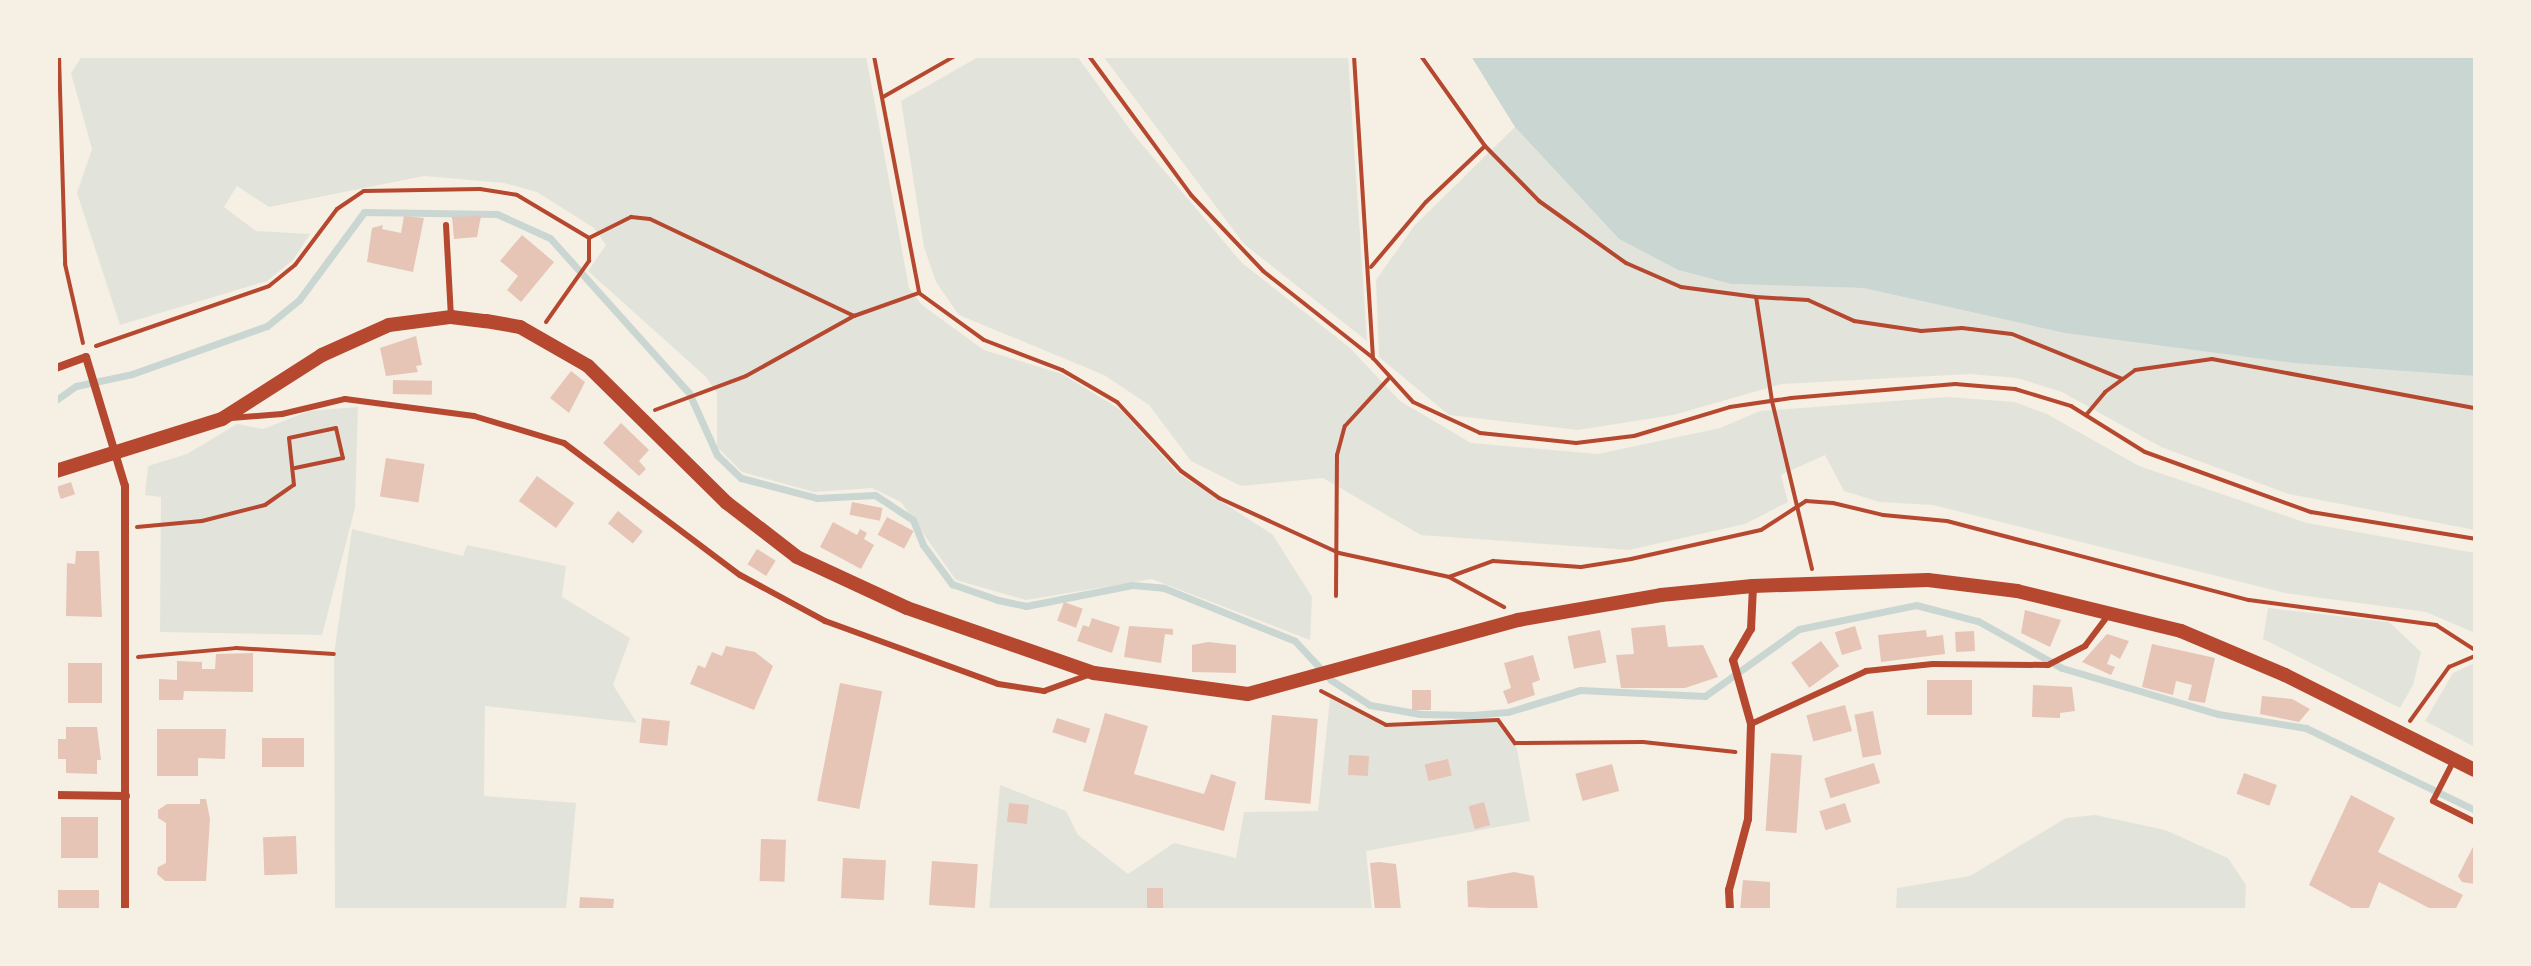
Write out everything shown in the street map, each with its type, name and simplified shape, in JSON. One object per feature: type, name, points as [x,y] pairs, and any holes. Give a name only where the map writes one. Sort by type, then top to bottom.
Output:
[{"type":"street","points":[[56,471],[222,419],[357,337],[389,325],[451,317],[520,327],[588,366],[645,416],[727,503],[797,557],[907,608],[1094,673],[1218,693],[1248,694],[1313,679],[1518,620],[1661,595],[1816,583],[1961,583],[2110,612],[2220,646],[2475,770]]},
{"type":"street","points":[[56,368],[86,357],[112,455],[125,486],[125,910]]},
{"type":"street","points":[[1730,910],[1729,890],[1748,819],[1751,724],[1733,660],[1751,629],[1753,586]]},
{"type":"street","points":[[56,795],[126,796]]},
{"type":"lane","points":[[446,225],[451,317]]},
{"type":"lane","points":[[222,419],[282,414],[345,399],[474,416],[564,443],[740,575],[825,621],[998,684],[1044,691],[1094,673]]},
{"type":"lane","points":[[1751,724],[1866,671],[1933,664],[2048,665],[2073,654],[2110,612]]},
{"type":"lane","points":[[2454,760],[2434,798],[2475,822]]},
{"type":"path","points":[[59,56],[65,264],[86,357]]},
{"type":"path","points":[[874,56],[919,293],[984,340],[1062,370],[1117,402],[1181,471],[1219,498],[1339,553],[1449,577],[1497,600],[1518,620]]},
{"type":"path","points":[[883,97],[955,56]]},
{"type":"path","points":[[1089,56],[1191,195],[1230,239],[1373,358],[1413,402],[1480,433],[1576,443],[1648,433],[1730,407],[1772,401],[1955,384],[2015,389],[2086,416],[2145,452],[2311,512],[2475,539]]},
{"type":"path","points":[[1354,56],[1373,358]]},
{"type":"path","points":[[1421,56],[1485,146],[1539,201],[1626,263],[1681,287],[1808,300],[1854,321],[1921,331],[1962,328],[2012,334],[2122,379]]},
{"type":"path","points":[[1369,269],[1426,202],[1485,146]]},
{"type":"path","points":[[86,357],[97,345],[269,286],[295,265],[337,209],[364,191],[480,189],[517,195],[589,238]]},
{"type":"path","points":[[589,238],[631,217],[650,219],[854,316]]},
{"type":"path","points":[[538,335],[572,281],[589,261],[589,238]]},
{"type":"path","points":[[645,416],[680,397],[746,376],[854,316],[919,293]]},
{"type":"path","points":[[1756,297],[1772,401],[1816,583]]},
{"type":"path","points":[[2086,416],[2135,370],[2212,359],[2475,408]]},
{"type":"path","points":[[1336,596],[1339,553],[1337,455],[1345,426],[1389,378]]},
{"type":"path","points":[[127,528],[202,521],[265,505],[294,485],[295,468],[289,438],[336,428],[343,458],[295,468]]},
{"type":"path","points":[[1449,577],[1493,561],[1581,567],[1631,559],[1761,530],[1806,501],[1833,503],[1883,515],[1947,521],[2249,600],[2436,625],[2475,650]]},
{"type":"path","points":[[127,658],[236,648],[334,654]]},
{"type":"path","points":[[2402,733],[2449,667],[2475,656]]},
{"type":"path","points":[[1313,679],[1386,725],[1498,720],[1515,743],[1643,742],[1749,756]]},
{"type":"shaded area","points":[[82,56],[866,56],[909,288],[922,305],[984,350],[1062,374],[1121,410],[1179,474],[1273,535],[1312,597],[1310,640],[1152,579],[1026,600],[956,580],[901,502],[872,488],[814,492],[742,472],[717,447],[717,393],[705,376],[588,271],[606,245],[594,228],[537,192],[504,183],[424,176],[269,207],[237,186],[224,207],[256,231],[310,234],[293,260],[267,281],[120,325],[77,193],[92,149],[71,73]]},
{"type":"shaded area","points":[[980,56],[1077,56],[1134,135],[1242,263],[1349,347],[1400,401],[1471,443],[1598,454],[1720,428],[1760,411],[1947,397],[2015,402],[2047,414],[2139,466],[2307,523],[2475,553],[2475,633],[2426,612],[2285,593],[1933,505],[1880,502],[1844,491],[1825,455],[1781,475],[1788,502],[1745,524],[1629,550],[1421,535],[1323,478],[1241,486],[1191,461],[1149,405],[1104,375],[959,315],[936,282],[924,247],[901,101]]},
{"type":"shaded area","points":[[1103,56],[1348,56],[1367,341],[1244,244]]},
{"type":"shaded area","points":[[1471,56],[2475,56],[2475,376],[2294,363],[2065,333],[1863,288],[1731,284],[1678,270],[1619,239],[1515,127]]},
{"type":"shaded area","points":[[1515,127],[1619,239],[1678,270],[1731,284],[1863,288],[2065,333],[2475,376],[2475,530],[2289,494],[2161,447],[2062,392],[2017,378],[1970,374],[1782,384],[1673,415],[1578,430],[1449,415],[1379,357],[1376,280],[1415,225]]},
{"type":"shaded area","points":[[358,407],[355,508],[322,635],[160,632],[161,497],[145,495],[148,466],[187,454],[237,424],[263,429],[309,411]]},
{"type":"shaded area","points":[[352,529],[463,556],[467,545],[566,566],[562,597],[630,638],[613,685],[637,723],[485,706],[484,796],[576,803],[566,910],[335,910],[334,654]]},
{"type":"shaded area","points":[[2268,608],[2389,622],[2421,652],[2413,685],[2400,708],[2263,639]]},
{"type":"shaded area","points":[[2475,663],[2475,747],[2425,721],[2453,673]]},
{"type":"shaded area","points":[[1330,699],[1389,727],[1496,721],[1517,749],[1530,821],[1366,851],[1372,910],[989,910],[1000,785],[1066,811],[1078,835],[1128,874],[1174,843],[1236,858],[1244,812],[1318,811]]},
{"type":"shaded area","points":[[2095,815],[2165,830],[2228,858],[2246,885],[2245,910],[1896,910],[1897,888],[1970,876],[2066,818]]},
{"type":"building","points":[[404,216],[424,218],[413,272],[367,262],[372,228],[383,225],[382,229],[401,233]]},
{"type":"building","points":[[481,216],[477,237],[454,239],[452,217]]},
{"type":"building","points":[[522,235],[554,262],[521,302],[507,290],[518,276],[500,261]]},
{"type":"building","points":[[416,336],[422,365],[416,366],[418,372],[386,376],[380,348]]},
{"type":"building","points":[[571,371],[585,382],[569,413],[550,398]]},
{"type":"building","points":[[393,380],[432,381],[432,395],[393,394]]},
{"type":"building","points":[[621,423],[649,450],[639,461],[646,469],[639,476],[603,443]]},
{"type":"building","points":[[386,458],[425,464],[418,503],[380,497]]},
{"type":"building","points":[[537,476],[574,503],[556,528],[519,501]]},
{"type":"building","points":[[71,482],[75,494],[61,499],[57,487]]},
{"type":"building","points":[[852,502],[882,508],[880,521],[850,515]]},
{"type":"building","points":[[618,511],[643,531],[633,544],[608,523]]},
{"type":"building","points":[[887,517],[913,531],[904,549],[878,535]]},
{"type":"building","points":[[833,522],[857,535],[860,529],[867,533],[864,539],[874,545],[861,569],[820,547]]},
{"type":"building","points":[[757,549],[776,561],[766,576],[747,564]]},
{"type":"building","points":[[76,551],[99,551],[102,617],[66,616],[67,563],[75,564]]},
{"type":"building","points":[[1064,602],[1083,609],[1076,628],[1057,621]]},
{"type":"building","points":[[2025,610],[2061,620],[2050,647],[2021,633]]},
{"type":"building","points":[[1092,618],[1120,627],[1112,653],[1077,641],[1083,625],[1089,627]]},
{"type":"building","points":[[1665,625],[1668,647],[1703,645],[1718,677],[1685,688],[1621,688],[1616,655],[1634,654],[1631,628]]},
{"type":"building","points":[[1129,626],[1173,629],[1173,635],[1165,634],[1161,663],[1124,657]]},
{"type":"building","points":[[1855,626],[1862,649],[1842,655],[1835,632]]},
{"type":"building","points":[[1600,630],[1606,662],[1574,669],[1568,636]]},
{"type":"building","points":[[1926,630],[1927,637],[1943,635],[1945,654],[1881,662],[1878,635]]},
{"type":"building","points":[[1974,631],[1975,651],[1956,652],[1955,632]]},
{"type":"building","points":[[2107,634],[2129,641],[2120,659],[2111,654],[2107,664],[2115,667],[2111,675],[2082,662]]},
{"type":"building","points":[[1821,641],[1839,666],[1809,688],[1791,663]]},
{"type":"building","points":[[1208,642],[1236,645],[1236,673],[1192,672],[1192,645]]},
{"type":"building","points":[[2152,644],[2215,658],[2205,703],[2188,700],[2192,685],[2176,681],[2173,695],[2142,687]]},
{"type":"building","points":[[726,646],[755,652],[773,666],[754,710],[690,684],[698,665],[705,668],[712,652],[722,656]]},
{"type":"building","points":[[253,653],[253,692],[184,691],[183,700],[159,700],[159,679],[177,680],[177,661],[202,662],[202,669],[215,669],[216,654]]},
{"type":"building","points":[[1533,655],[1540,680],[1532,683],[1535,695],[1508,704],[1503,691],[1511,688],[1504,663]]},
{"type":"building","points":[[68,663],[102,663],[102,703],[68,703]]},
{"type":"building","points":[[1927,680],[1972,680],[1972,715],[1927,715]]},
{"type":"building","points":[[840,683],[882,691],[859,809],[817,801]]},
{"type":"building","points":[[2033,685],[2072,687],[2075,711],[2060,713],[2060,718],[2032,717]]},
{"type":"building","points":[[1412,690],[1431,690],[1431,710],[1412,710]]},
{"type":"building","points":[[2262,696],[2292,699],[2310,709],[2299,722],[2260,714]]},
{"type":"building","points":[[1845,705],[1852,731],[1813,741],[1806,715]]},
{"type":"building","points":[[1873,711],[1881,754],[1863,758],[1854,715]]},
{"type":"building","points":[[1105,713],[1148,726],[1134,774],[1204,794],[1211,774],[1236,782],[1224,831],[1083,791]]},
{"type":"building","points":[[1272,715],[1318,719],[1310,804],[1265,800]]},
{"type":"building","points":[[642,718],[670,721],[667,746],[639,743]]},
{"type":"building","points":[[1057,718],[1090,729],[1086,743],[1052,732]]},
{"type":"building","points":[[66,727],[97,727],[101,760],[97,760],[97,774],[66,773],[66,759],[56,759],[56,739],[66,739]]},
{"type":"building","points":[[157,729],[226,729],[225,759],[198,758],[198,776],[157,776]]},
{"type":"building","points":[[262,738],[304,738],[304,767],[262,767]]},
{"type":"building","points":[[1771,753],[1802,755],[1796,833],[1766,831]]},
{"type":"building","points":[[1349,755],[1369,756],[1368,776],[1348,775]]},
{"type":"building","points":[[1448,759],[1452,776],[1428,781],[1425,764]]},
{"type":"building","points":[[1874,763],[1880,783],[1830,798],[1824,778]]},
{"type":"building","points":[[1612,764],[1619,791],[1583,801],[1575,774]]},
{"type":"building","points":[[2244,773],[2277,785],[2269,806],[2236,794]]},
{"type":"building","points":[[2351,795],[2395,818],[2378,852],[2463,895],[2455,910],[2433,910],[2379,882],[2368,910],[2355,910],[2309,885]]},
{"type":"building","points":[[200,799],[206,799],[210,819],[206,881],[165,881],[157,874],[158,867],[166,863],[166,823],[158,818],[158,810],[167,804],[200,804]]},
{"type":"building","points":[[1484,802],[1490,825],[1475,829],[1469,806]]},
{"type":"building","points":[[1009,803],[1029,805],[1027,824],[1007,822]]},
{"type":"building","points":[[1845,803],[1851,822],[1826,830],[1819,811]]},
{"type":"building","points":[[61,817],[98,817],[98,858],[61,858]]},
{"type":"building","points":[[296,836],[297,874],[264,875],[263,837]]},
{"type":"building","points":[[761,839],[786,840],[785,882],[760,881]]},
{"type":"building","points":[[2475,843],[2475,884],[2462,882],[2458,876]]},
{"type":"building","points":[[843,858],[886,860],[884,900],[841,898]]},
{"type":"building","points":[[932,861],[978,864],[975,908],[929,905]]},
{"type":"building","points":[[1370,863],[1396,864],[1401,910],[1375,910]]},
{"type":"building","points":[[1514,872],[1534,876],[1538,910],[1468,907],[1467,881]]},
{"type":"building","points":[[1743,880],[1770,882],[1770,910],[1740,910]]},
{"type":"building","points":[[1147,888],[1163,888],[1163,910],[1147,910]]},
{"type":"building","points":[[56,890],[99,890],[99,910],[56,910]]},
{"type":"building","points":[[580,897],[614,899],[613,910],[579,910]]},
{"type":"waterway","points":[[56,400],[76,386],[132,374],[267,326],[299,300],[364,212],[497,214],[550,238],[689,393],[717,455],[741,478],[817,498],[875,495],[913,520],[923,545],[952,584],[998,600],[1026,606],[1132,585],[1164,588],[1295,641],[1331,680],[1370,705],[1420,714],[1472,715],[1508,712],[1580,690],[1705,696],[1799,629],[1916,605],[1978,621],[2062,668],[2218,714],[2306,728],[2475,810]]}]
